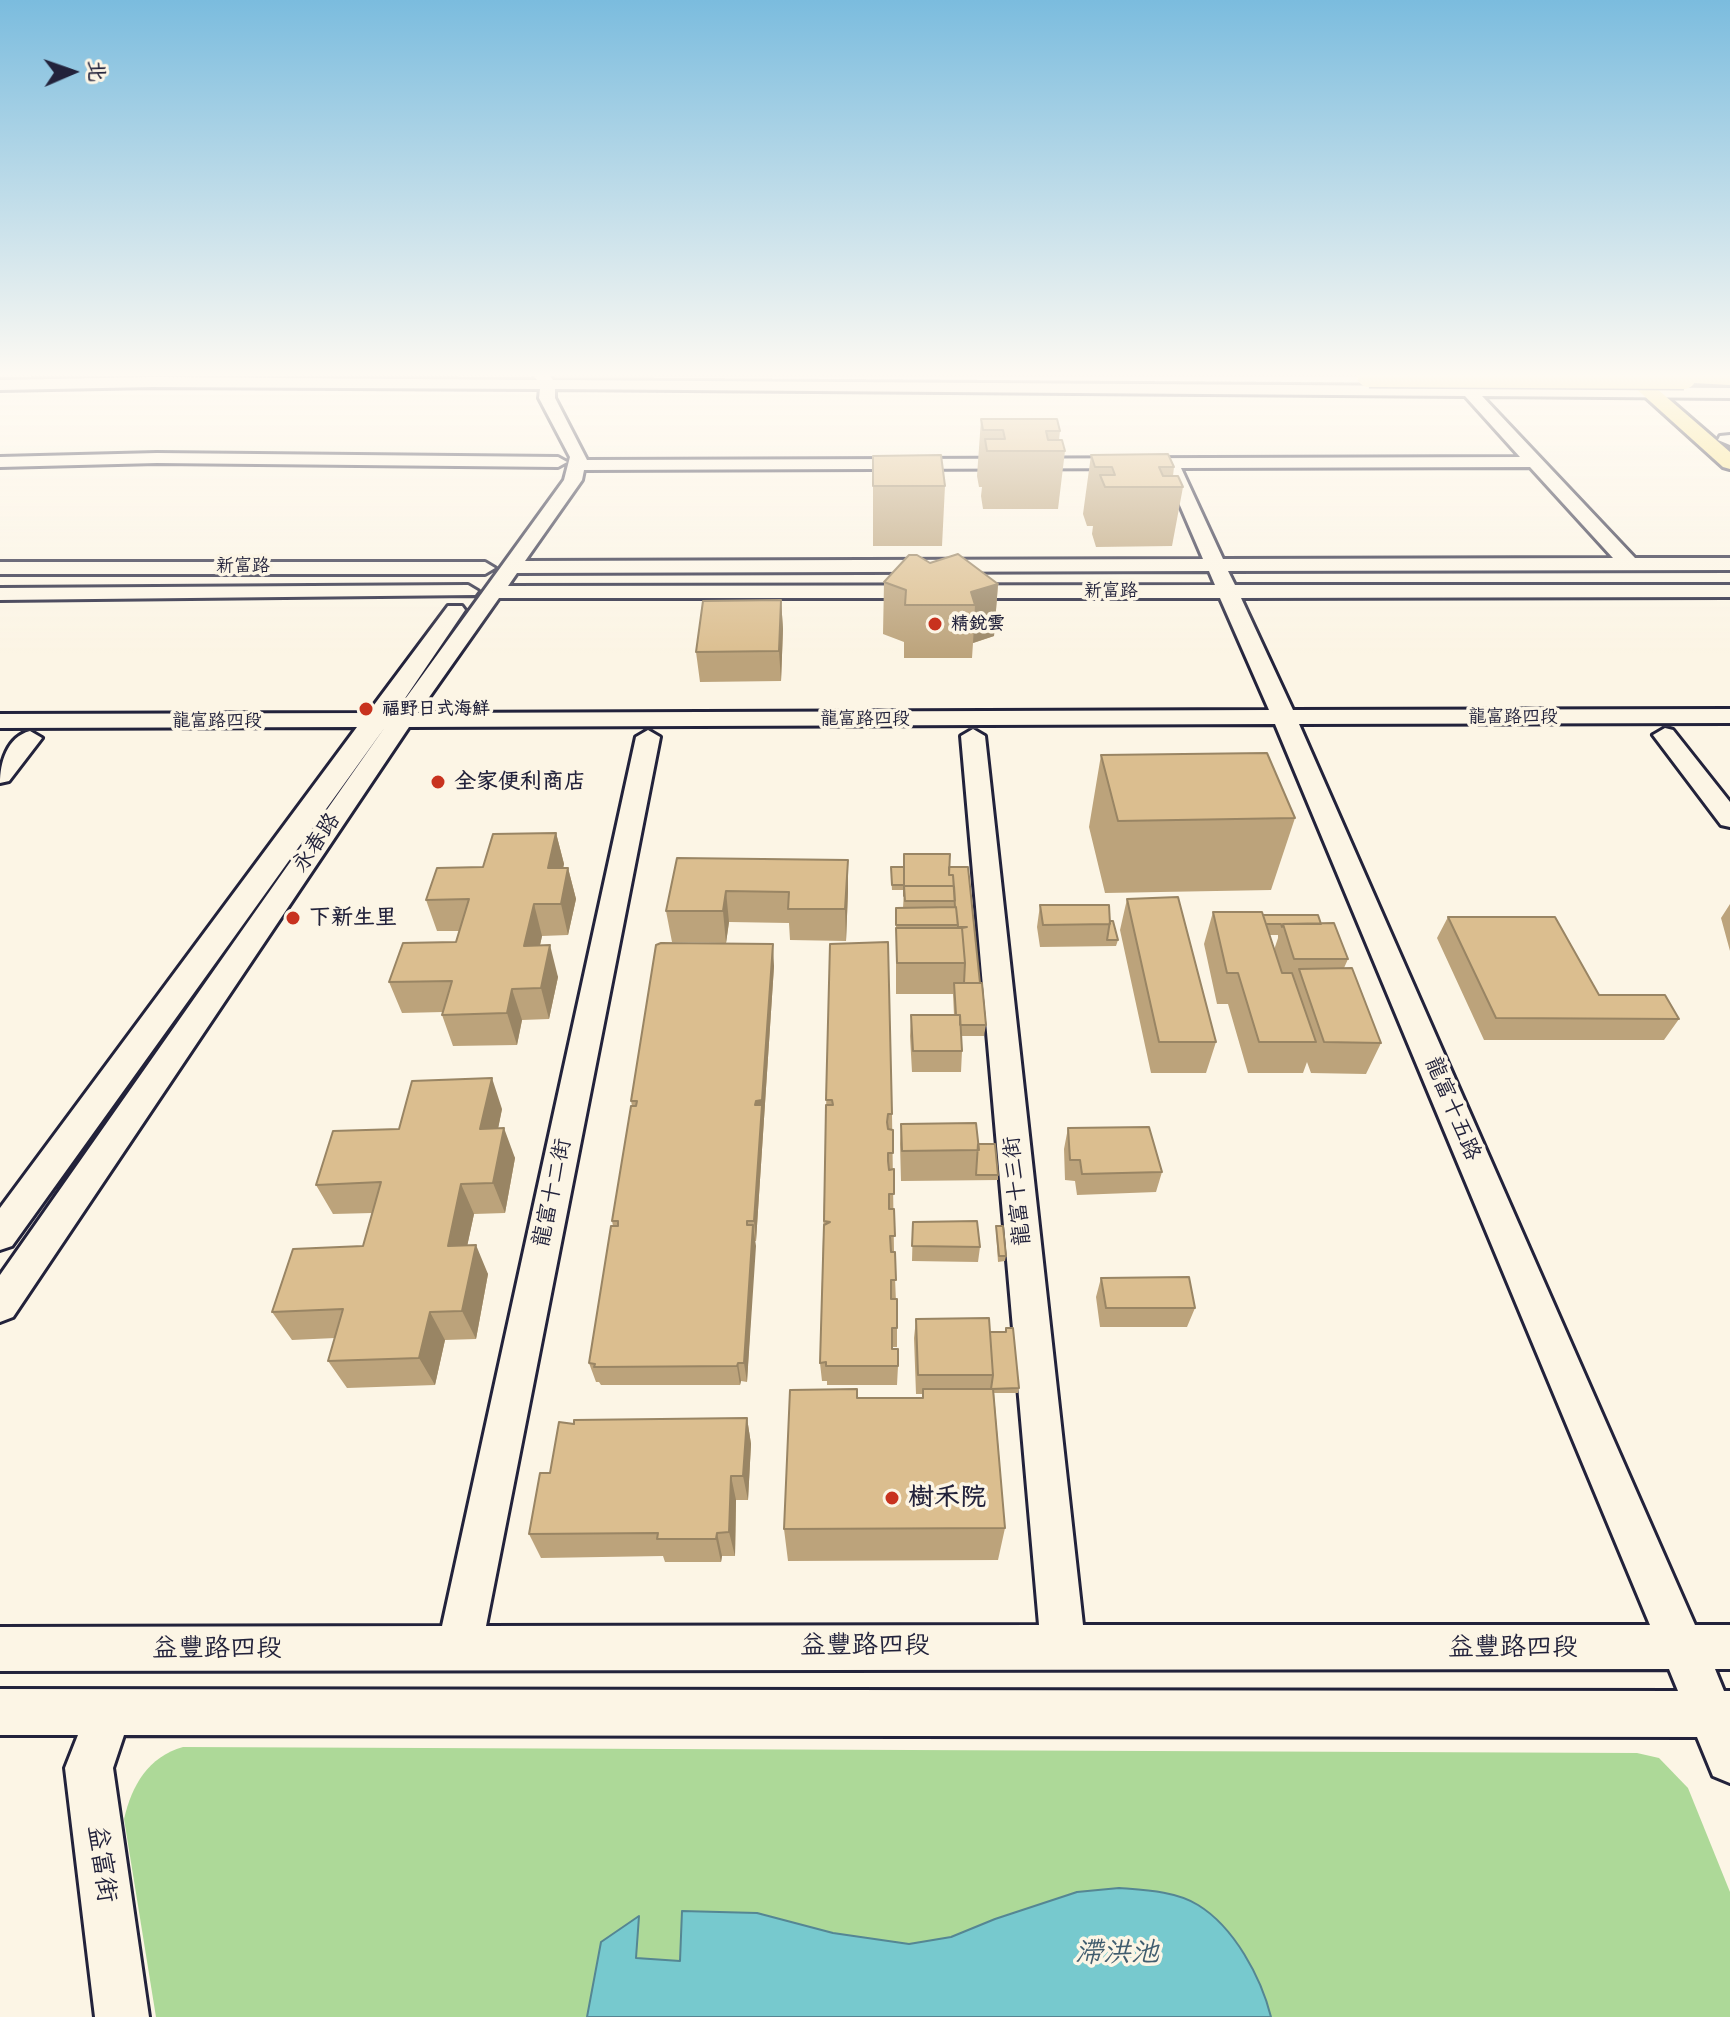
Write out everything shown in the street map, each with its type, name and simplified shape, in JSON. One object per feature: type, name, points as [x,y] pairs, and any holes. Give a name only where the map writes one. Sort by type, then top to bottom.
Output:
[{"type":"street","name":"永春路","points":[[0,1235],[382,729],[489,579],[573,480],[570,469]]},
{"type":"street","name":"龍富十五路","points":[[1173,469],[1288,726],[1681,1646],[1720,1715],[1730,1759]]},
{"type":"street","points":[[1540,469],[1629,564]]},
{"type":"street","name":"新富路","points":[[0,594],[489,579],[578,567],[1730,564]]},
{"type":"street","points":[[567,592],[578,567]]},
{"type":"street","name":"新富路","points":[[0,568],[489,579],[567,592],[1730,591]]},
{"type":"street","name":"龍富路四段","points":[[0,721],[648,737],[973,736],[1730,716]]},
{"type":"street","name":"龍富路四段","points":[[0,738],[382,729],[1288,726],[1730,735]]},
{"type":"street","name":"永春路","points":[[0,1305],[382,729]]},
{"type":"street","points":[[1665,735],[1730,819]]},
{"type":"street","name":"龍富十三街","points":[[973,736],[1063,1645]]},
{"type":"street","name":"龍富十二街","points":[[459,1649],[648,737]]},
{"type":"street","points":[[0,776],[30,738]]},
{"type":"street","name":"益豐路四段","points":[[0,1649],[1063,1645],[1730,1647]]},
{"type":"street","points":[[0,1712],[919,1711],[1720,1715]]},
{"type":"street","name":"益富街","points":[[109,1713],[89,1768],[122,2017]]},
{"type":"green space","points":[[183,1747],[1637,1753],[1659,1758],[1688,1788],[1730,1892],[1730,2017],[156,2017],[124,1819],[143,1774],[160,1758]]},
{"type":"water","name":"滯洪池","points":[[1119,1888],[1180,1897],[1211,1914],[1244,1954],[1271,2017],[587,2017],[601,1942],[639,1916],[636,1958],[680,1961],[682,1911],[757,1913],[833,1933],[909,1944],[951,1937],[1077,1892]]},
{"type":"building","points":[[873,469],[943,469],[945,486],[873,486]]},
{"type":"building","points":[[1113,469],[1160,469],[1163,476],[1178,476],[1183,487],[1105,487],[1100,475],[1115,475]]},
{"type":"building","points":[[958,554],[998,584],[971,592],[975,605],[905,605],[906,590],[884,582],[909,555],[917,555],[930,563]]},
{"type":"building","points":[[781,600],[779,651],[696,652],[703,601]]},
{"type":"building","points":[[1267,753],[1295,818],[1118,821],[1101,755]]},
{"type":"building","points":[[556,833],[548,868],[568,868],[561,904],[534,904],[524,946],[550,945],[541,988],[512,989],[507,1013],[442,1015],[452,981],[389,982],[403,943],[456,942],[469,899],[426,900],[437,868],[483,867],[493,834]]},
{"type":"building","points":[[904,854],[950,854],[949,875],[953,875],[954,886],[904,886]]},
{"type":"building","points":[[677,858],[848,860],[845,909],[788,909],[789,892],[726,891],[723,911],[666,911]]},
{"type":"building","points":[[891,867],[904,867],[904,885],[892,885]]},
{"type":"building","points":[[949,867],[968,867],[980,983],[964,983],[962,928],[967,927],[958,927],[953,875],[949,875]]},
{"type":"building","points":[[904,886],[954,886],[955,901],[905,901]]},
{"type":"building","points":[[1178,897],[1216,1042],[1159,1042],[1127,899]]},
{"type":"building","points":[[1040,905],[1109,905],[1110,924],[1043,925]]},
{"type":"building","points":[[956,907],[958,925],[896,925],[896,908]]},
{"type":"building","points":[[1213,912],[1262,912],[1282,973],[1292,973],[1316,1042],[1259,1042],[1238,973],[1227,973]]},
{"type":"building","points":[[1263,915],[1318,915],[1321,924],[1283,924],[1282,927],[1281,924],[1266,924]]},
{"type":"building","points":[[1448,917],[1555,917],[1599,995],[1665,995],[1679,1019],[1496,1018]]},
{"type":"building","points":[[1110,921],[1113,921],[1118,940],[1107,940]]},
{"type":"building","points":[[1334,923],[1348,959],[1294,959],[1283,924]]},
{"type":"building","points":[[896,928],[962,928],[965,963],[897,963]]},
{"type":"building","points":[[888,942],[892,1114],[888,1114],[887,1122],[888,1129],[893,1130],[893,1153],[888,1153],[888,1161],[889,1170],[894,1169],[894,1194],[889,1194],[889,1209],[894,1209],[895,1236],[890,1236],[891,1252],[895,1252],[896,1280],[891,1280],[891,1299],[897,1299],[897,1328],[892,1328],[892,1349],[898,1349],[898,1366],[826,1366],[826,1362],[820,1363],[824,1225],[830,1222],[824,1221],[826,1105],[833,1105],[832,1100],[826,1100],[830,944]]},
{"type":"building","points":[[773,944],[762,1100],[756,1101],[755,1105],[762,1105],[754,1221],[747,1221],[747,1225],[753,1225],[744,1363],[737,1366],[594,1367],[595,1364],[589,1363],[611,1226],[618,1226],[618,1221],[612,1221],[631,1106],[636,1106],[637,1101],[631,1101],[656,945]]},
{"type":"building","points":[[1352,968],[1381,1043],[1324,1042],[1299,969]]},
{"type":"building","points":[[954,983],[982,983],[986,1025],[960,1025],[960,1015],[956,1015]]},
{"type":"building","points":[[911,1015],[960,1015],[962,1051],[913,1051]]},
{"type":"building","points":[[492,1078],[480,1129],[504,1128],[493,1183],[461,1184],[448,1246],[476,1245],[462,1311],[430,1312],[419,1358],[328,1361],[343,1309],[272,1312],[293,1249],[363,1246],[381,1182],[316,1185],[333,1131],[399,1129],[412,1081]]},
{"type":"building","points":[[976,1123],[979,1150],[902,1151],[901,1124]]},
{"type":"building","points":[[1149,1127],[1162,1172],[1082,1174],[1080,1160],[1070,1160],[1068,1128]]},
{"type":"building","points":[[978,1144],[995,1144],[998,1175],[976,1175]]},
{"type":"building","points":[[977,1221],[980,1247],[912,1246],[913,1222]]},
{"type":"building","points":[[996,1226],[1003,1226],[1006,1256],[999,1256]]},
{"type":"building","points":[[1189,1277],[1195,1308],[1106,1308],[1101,1278]]},
{"type":"building","points":[[989,1318],[993,1375],[918,1375],[916,1319]]},
{"type":"building","points":[[1006,1328],[1013,1328],[1019,1388],[991,1389],[990,1332],[1006,1332]]},
{"type":"building","name":"樹禾院","points":[[857,1389],[857,1398],[923,1398],[923,1389],[993,1389],[1005,1528],[784,1529],[790,1390]]},
{"type":"building","points":[[747,1418],[743,1476],[731,1476],[729,1532],[717,1533],[716,1539],[657,1539],[658,1533],[529,1534],[540,1473],[550,1473],[559,1422]]},
{"type":"place","name":"精銳雲","points":[[935,624]]},
{"type":"place","name":"福野日式海鮮","points":[[366,709]]},
{"type":"place","name":"全家便利商店","points":[[438,782]]},
{"type":"place","name":"下新生里","points":[[293,918]]},
{"type":"place","name":"樹禾院","points":[[892,1498]]}]
